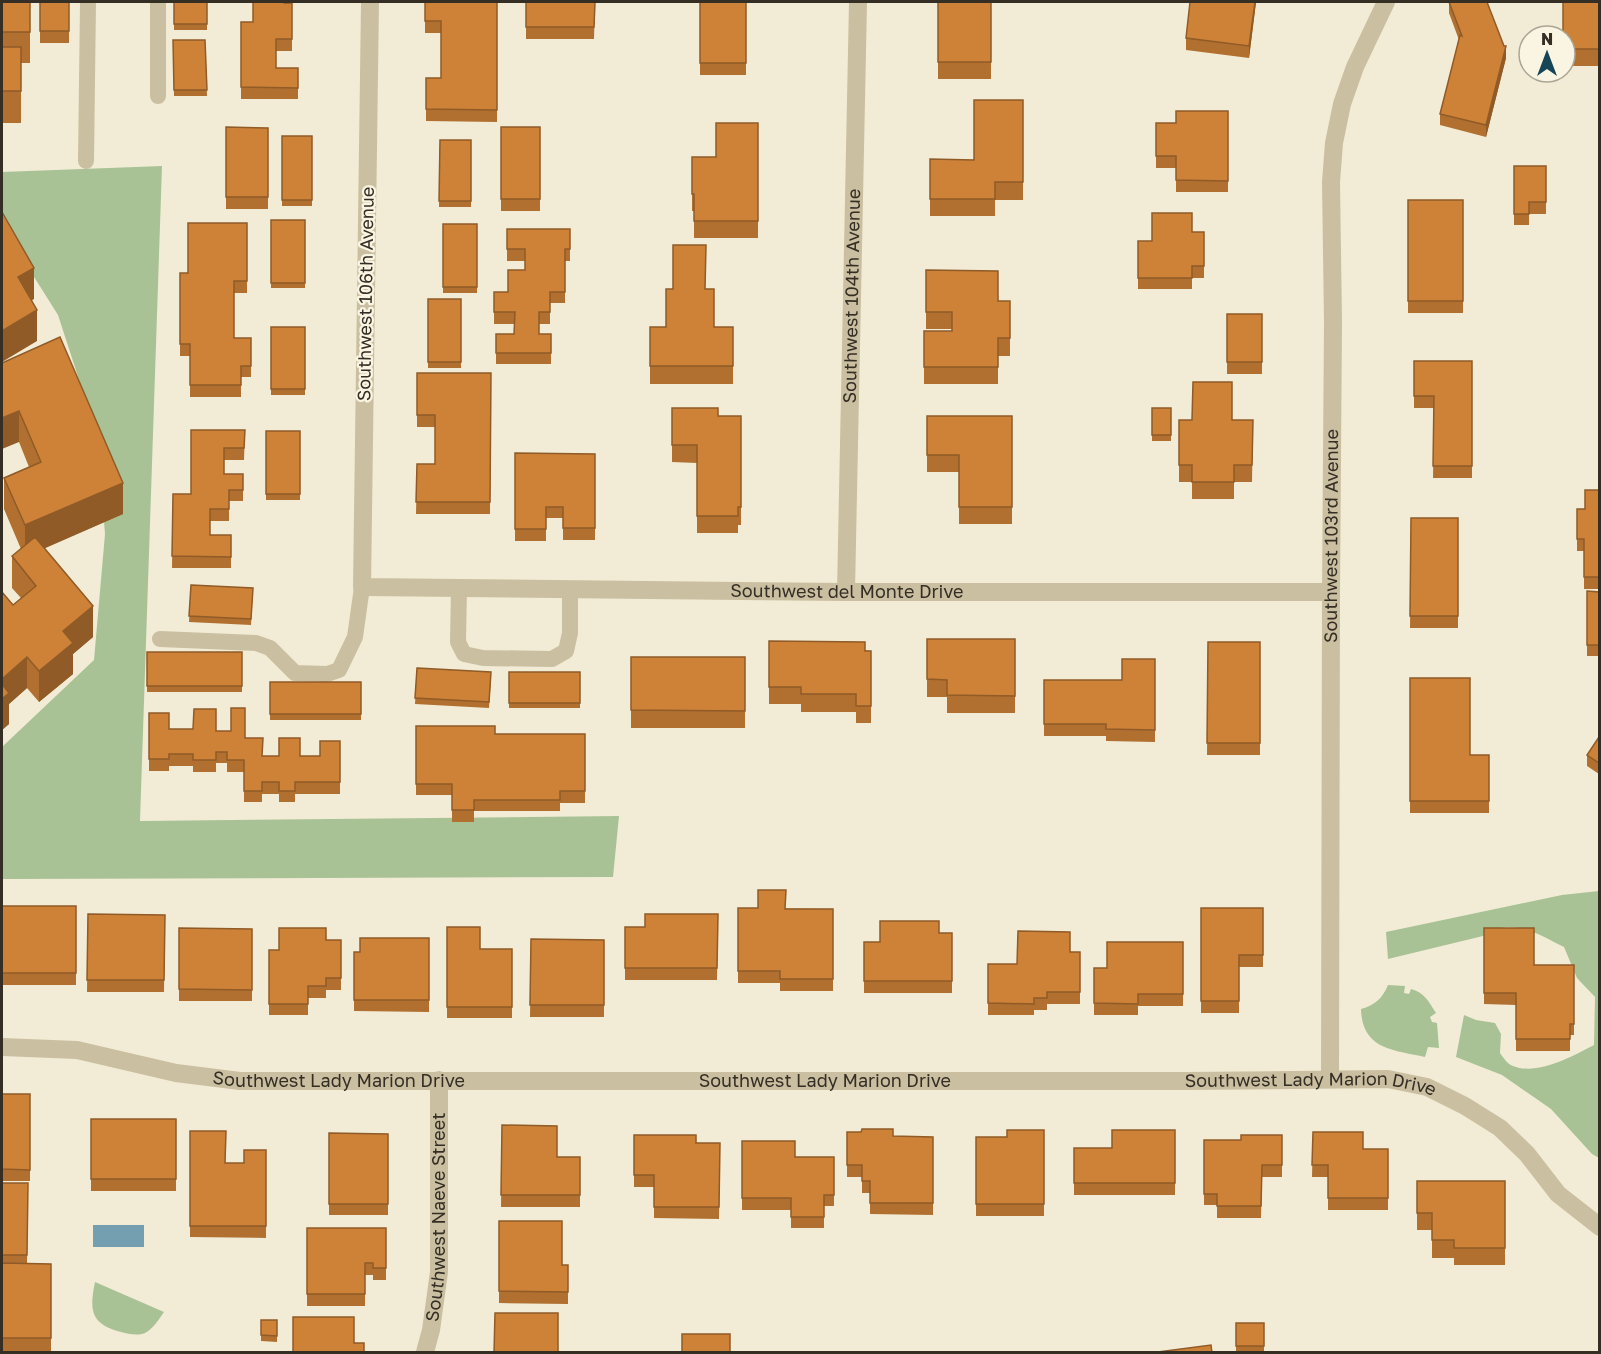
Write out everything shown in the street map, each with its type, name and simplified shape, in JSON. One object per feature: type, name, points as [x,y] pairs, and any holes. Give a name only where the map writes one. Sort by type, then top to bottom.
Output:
[{"type":"street","name":"Southwest 106th Avenue","points":[[362,586],[370,2]]},
{"type":"street","name":"Southwest 104th Avenue","points":[[846,592],[858,2]]},
{"type":"street","name":"Southwest 103rd Avenue","points":[[1330,1079],[1330,592],[1333,322],[1331,182],[1334,143],[1342,104],[1354,67],[1386,2]]},
{"type":"street","name":"Southwest del Monte Drive","points":[[362,586],[846,592],[1330,592]]},
{"type":"street","name":"Southwest Lady Marion Drive","points":[[2,1047],[77,1050],[176,1073],[240,1082],[439,1080],[1184,1082],[1388,1079],[1427,1087],[1465,1106],[1500,1128],[1527,1154],[1558,1194],[1599,1227]]},
{"type":"street","name":"Southwest Naeve Street","points":[[425,1353],[431,1330],[439,1272],[439,1080]]},
{"type":"lane","points":[[86,161],[88,2]]},
{"type":"lane","points":[[158,2],[158,96]]},
{"type":"lane","points":[[160,639],[256,643],[270,648],[295,673],[327,674],[339,670],[355,637],[362,586]]},
{"type":"lane","points":[[459,588],[458,642],[465,654],[483,658],[552,659],[566,651],[570,633],[570,589]]},
{"type":"green space","points":[[162,166],[140,821],[619,816],[613,877],[2,879],[2,747],[94,660],[105,534],[97,435],[58,315],[2,226],[2,172]]},
{"type":"green space","points":[[1599,891],[1599,1158],[1592,1154],[1551,1109],[1502,1075],[1456,1057],[1464,1015],[1476,1020],[1495,1023],[1501,1034],[1500,1053],[1513,1066],[1544,1067],[1594,1045],[1595,997],[1577,978],[1564,947],[1524,929],[1504,927],[1483,936],[1388,959],[1386,932],[1562,895]]},
{"type":"green space","points":[[1388,985],[1405,986],[1404,993],[1409,994],[1411,989],[1426,998],[1436,1013],[1430,1017],[1432,1022],[1437,1023],[1439,1048],[1428,1047],[1425,1057],[1391,1050],[1382,1046],[1367,1033],[1361,1009],[1378,1001]]},
{"type":"green space","points":[[95,1282],[164,1312],[145,1333],[133,1334],[111,1329],[103,1325],[94,1315],[92,1301]]},
{"type":"water","points":[[93,1225],[144,1225],[144,1247],[93,1247]]},
{"type":"building","points":[[2,2],[30,2],[30,32],[2,32]]},
{"type":"building","points":[[40,2],[69,2],[69,31],[40,31]]},
{"type":"building","points":[[174,2],[207,2],[207,24],[174,24]]},
{"type":"building","points":[[253,2],[292,3],[292,39],[276,39],[276,68],[298,68],[298,88],[241,87],[241,22],[253,22]]},
{"type":"building","points":[[425,2],[497,2],[497,110],[426,109],[426,78],[441,78],[441,21],[425,21]]},
{"type":"building","points":[[526,2],[595,2],[594,27],[526,27]]},
{"type":"building","points":[[700,2],[746,2],[746,63],[700,63]]},
{"type":"building","points":[[938,2],[991,2],[991,62],[938,62]]},
{"type":"building","points":[[1190,2],[1255,2],[1249,46],[1186,38]]},
{"type":"building","points":[[1449,2],[1487,2],[1504,46],[1506,46],[1486,125],[1440,114],[1460,35],[1462,36]]},
{"type":"building","points":[[1563,2],[1599,2],[1599,49],[1577,49],[1577,24],[1563,24]]},
{"type":"building","points":[[173,40],[205,40],[207,90],[174,90]]},
{"type":"building","points":[[2,47],[21,47],[21,91],[2,91]]},
{"type":"building","points":[[974,100],[1023,100],[1023,182],[995,182],[995,199],[930,199],[930,159],[974,160]]},
{"type":"building","points":[[1176,111],[1228,111],[1228,181],[1176,180],[1176,156],[1156,156],[1156,123],[1176,123]]},
{"type":"building","points":[[716,123],[758,123],[758,221],[694,221],[692,157],[716,157]]},
{"type":"building","points":[[226,127],[268,128],[268,197],[226,197]]},
{"type":"building","points":[[501,127],[540,127],[540,199],[501,199]]},
{"type":"building","points":[[282,136],[312,136],[312,200],[282,200]]},
{"type":"building","points":[[440,140],[471,140],[471,201],[439,201]]},
{"type":"building","points":[[1514,166],[1546,166],[1546,202],[1529,202],[1529,214],[1514,214]]},
{"type":"building","points":[[1408,200],[1463,200],[1463,301],[1408,301]]},
{"type":"building","points":[[2,212],[34,268],[18,277],[37,310],[2,331]]},
{"type":"building","points":[[1152,213],[1192,213],[1192,232],[1204,232],[1204,266],[1192,266],[1192,278],[1138,278],[1138,241],[1152,241]]},
{"type":"building","points":[[271,220],[305,220],[305,283],[271,283]]},
{"type":"building","points":[[188,223],[247,223],[247,281],[234,281],[234,338],[251,338],[251,366],[241,366],[241,385],[190,385],[190,344],[180,344],[180,273],[188,273]]},
{"type":"building","points":[[443,224],[477,224],[477,287],[443,287]]},
{"type":"building","points":[[507,229],[570,229],[570,249],[565,249],[565,292],[550,292],[550,312],[539,312],[539,334],[551,334],[551,353],[496,353],[496,334],[514,334],[515,312],[494,312],[494,292],[508,292],[508,270],[525,270],[525,249],[507,249]]},
{"type":"building","points":[[673,245],[706,245],[705,289],[714,289],[714,327],[733,327],[733,366],[650,366],[650,327],[666,327],[666,289],[673,289]]},
{"type":"building","points":[[926,270],[998,271],[998,301],[1010,301],[1010,338],[998,338],[998,367],[924,367],[924,331],[952,331],[952,312],[926,312]]},
{"type":"building","points":[[428,299],[461,299],[461,362],[428,362]]},
{"type":"building","points":[[1227,314],[1262,314],[1262,362],[1227,362]]},
{"type":"building","points":[[271,327],[305,327],[305,389],[271,389]]},
{"type":"building","points":[[60,337],[123,483],[25,525],[4,478],[41,462],[19,411],[2,418],[2,363]]},
{"type":"building","points":[[1414,361],[1472,361],[1472,466],[1433,466],[1434,396],[1414,396]]},
{"type":"building","points":[[417,373],[491,373],[490,502],[416,502],[417,464],[435,464],[435,415],[417,415]]},
{"type":"building","points":[[1193,382],[1232,382],[1232,420],[1253,420],[1252,465],[1234,465],[1234,482],[1192,482],[1192,465],[1179,465],[1179,420],[1192,420]]},
{"type":"building","points":[[672,408],[718,408],[718,416],[741,416],[741,507],[738,507],[738,516],[697,516],[697,445],[672,445]]},
{"type":"building","points":[[1152,408],[1171,408],[1171,435],[1152,435]]},
{"type":"building","points":[[927,416],[1012,416],[1012,507],[959,507],[959,455],[927,455]]},
{"type":"building","points":[[191,430],[245,430],[244,448],[224,448],[224,474],[243,474],[243,490],[229,490],[229,509],[210,509],[210,535],[231,535],[231,557],[172,556],[173,494],[191,494]]},
{"type":"building","points":[[266,431],[300,431],[300,494],[266,494]]},
{"type":"building","points":[[515,453],[595,454],[595,528],[563,528],[563,507],[546,507],[546,529],[515,529]]},
{"type":"building","points":[[1585,490],[1599,490],[1599,577],[1584,577],[1584,539],[1577,539],[1577,509],[1585,509]]},
{"type":"building","points":[[1411,518],[1458,518],[1458,616],[1410,616]]},
{"type":"building","points":[[35,537],[93,606],[63,631],[73,643],[39,671],[27,657],[2,679],[2,592],[13,605],[36,586],[12,556]]},
{"type":"building","points":[[191,585],[253,588],[251,619],[189,616]]},
{"type":"building","points":[[1587,591],[1599,592],[1599,645],[1587,645]]},
{"type":"building","points":[[927,639],[1015,639],[1015,696],[947,695],[947,680],[927,679]]},
{"type":"building","points":[[769,641],[865,642],[865,651],[871,651],[871,706],[856,706],[856,694],[801,694],[801,687],[769,687]]},
{"type":"building","points":[[1208,642],[1260,642],[1260,743],[1207,743]]},
{"type":"building","points":[[147,652],[242,652],[242,686],[147,686]]},
{"type":"building","points":[[631,657],[745,657],[745,711],[631,710]]},
{"type":"building","points":[[1122,659],[1155,659],[1155,730],[1106,729],[1106,724],[1044,724],[1044,680],[1122,680]]},
{"type":"building","points":[[417,668],[491,672],[489,702],[415,698]]},
{"type":"building","points":[[509,672],[580,672],[580,703],[509,703]]},
{"type":"building","points":[[1410,678],[1470,678],[1470,755],[1489,755],[1489,801],[1410,801]]},
{"type":"building","points":[[270,682],[361,682],[361,714],[270,714]]},
{"type":"building","points":[[2,684],[9,693],[2,699]]},
{"type":"building","points":[[231,708],[245,708],[245,738],[263,738],[262,756],[279,756],[279,738],[300,738],[300,756],[320,756],[320,741],[340,741],[340,782],[295,782],[295,791],[279,791],[279,782],[262,782],[262,791],[244,791],[244,760],[227,760],[227,752],[216,752],[216,760],[193,760],[193,754],[169,754],[169,759],[149,759],[149,713],[169,713],[169,729],[193,729],[194,709],[216,709],[216,731],[231,731]]},
{"type":"building","points":[[416,726],[495,726],[495,734],[585,734],[585,791],[560,791],[560,800],[474,800],[474,810],[452,810],[452,784],[416,784]]},
{"type":"building","points":[[1599,737],[1599,763],[1587,755]]},
{"type":"building","points":[[758,890],[786,890],[785,909],[833,909],[833,979],[780,979],[780,971],[738,971],[738,908],[758,908]]},
{"type":"building","points":[[2,906],[76,906],[76,973],[2,973]]},
{"type":"building","points":[[1201,908],[1263,908],[1263,955],[1239,955],[1239,1001],[1201,1001]]},
{"type":"building","points":[[88,914],[165,915],[164,980],[87,980]]},
{"type":"building","points":[[645,914],[718,914],[717,968],[625,968],[625,927],[645,927]]},
{"type":"building","points":[[880,921],[939,921],[939,933],[952,933],[952,981],[864,981],[864,942],[880,942]]},
{"type":"building","points":[[447,927],[480,927],[480,949],[512,949],[512,1007],[447,1007]]},
{"type":"building","points":[[179,928],[252,929],[252,990],[179,989]]},
{"type":"building","points":[[279,928],[326,928],[326,940],[341,940],[341,978],[326,978],[326,986],[308,986],[308,1004],[269,1004],[269,950],[279,950]]},
{"type":"building","points":[[1484,928],[1534,928],[1534,965],[1574,965],[1574,1024],[1570,1024],[1570,1039],[1516,1039],[1516,993],[1484,993]]},
{"type":"building","points":[[1018,931],[1070,932],[1070,952],[1080,952],[1080,992],[1047,992],[1047,998],[1034,998],[1034,1004],[988,1003],[988,964],[1017,964]]},
{"type":"building","points":[[360,938],[429,938],[429,1000],[354,1000],[354,952],[360,952]]},
{"type":"building","points":[[531,939],[604,940],[604,1005],[530,1005]]},
{"type":"building","points":[[1107,942],[1183,942],[1183,994],[1138,994],[1138,1004],[1094,1003],[1094,968],[1107,968]]},
{"type":"building","points":[[2,1094],[30,1094],[30,1170],[2,1169]]},
{"type":"building","points":[[91,1119],[176,1119],[176,1179],[91,1179]]},
{"type":"building","points":[[502,1125],[557,1126],[557,1157],[580,1157],[580,1195],[501,1195]]},
{"type":"building","points":[[862,1129],[893,1129],[893,1136],[933,1137],[933,1203],[870,1203],[870,1181],[862,1181],[862,1165],[847,1165],[847,1132],[861,1132]]},
{"type":"building","points":[[1007,1130],[1044,1130],[1044,1204],[976,1204],[976,1137],[1007,1137]]},
{"type":"building","points":[[1112,1130],[1175,1130],[1175,1183],[1074,1183],[1074,1148],[1112,1148]]},
{"type":"building","points":[[190,1131],[226,1131],[225,1163],[244,1163],[244,1150],[266,1150],[266,1226],[190,1226]]},
{"type":"building","points":[[1313,1132],[1363,1132],[1363,1149],[1388,1149],[1388,1198],[1328,1198],[1328,1165],[1312,1165]]},
{"type":"building","points":[[329,1133],[388,1134],[388,1204],[329,1204]]},
{"type":"building","points":[[634,1135],[696,1135],[696,1143],[720,1143],[719,1207],[654,1207],[654,1175],[634,1175]]},
{"type":"building","points":[[1241,1135],[1282,1135],[1282,1165],[1262,1165],[1261,1206],[1217,1206],[1217,1194],[1204,1194],[1204,1140],[1241,1140]]},
{"type":"building","points":[[742,1141],[795,1141],[795,1157],[834,1157],[834,1195],[824,1195],[824,1217],[791,1217],[791,1198],[742,1198]]},
{"type":"building","points":[[1417,1181],[1505,1181],[1505,1248],[1454,1248],[1454,1240],[1432,1240],[1432,1213],[1417,1213]]},
{"type":"building","points":[[2,1183],[28,1183],[27,1255],[2,1255]]},
{"type":"building","points":[[499,1221],[562,1221],[562,1265],[568,1265],[568,1292],[499,1291]]},
{"type":"building","points":[[307,1228],[386,1228],[386,1268],[373,1268],[373,1263],[365,1263],[365,1294],[307,1294]]},
{"type":"building","points":[[2,1263],[51,1264],[51,1338],[2,1338]]},
{"type":"building","points":[[495,1313],[558,1313],[558,1353],[494,1353]]},
{"type":"building","points":[[293,1317],[354,1317],[354,1343],[364,1343],[364,1353],[293,1353]]},
{"type":"building","points":[[261,1320],[277,1320],[277,1336],[261,1335]]},
{"type":"building","points":[[1236,1323],[1264,1323],[1264,1346],[1236,1346]]},
{"type":"building","points":[[682,1334],[730,1334],[730,1353],[682,1353]]},
{"type":"building","points":[[1211,1345],[1212,1353],[1150,1353]]}]
